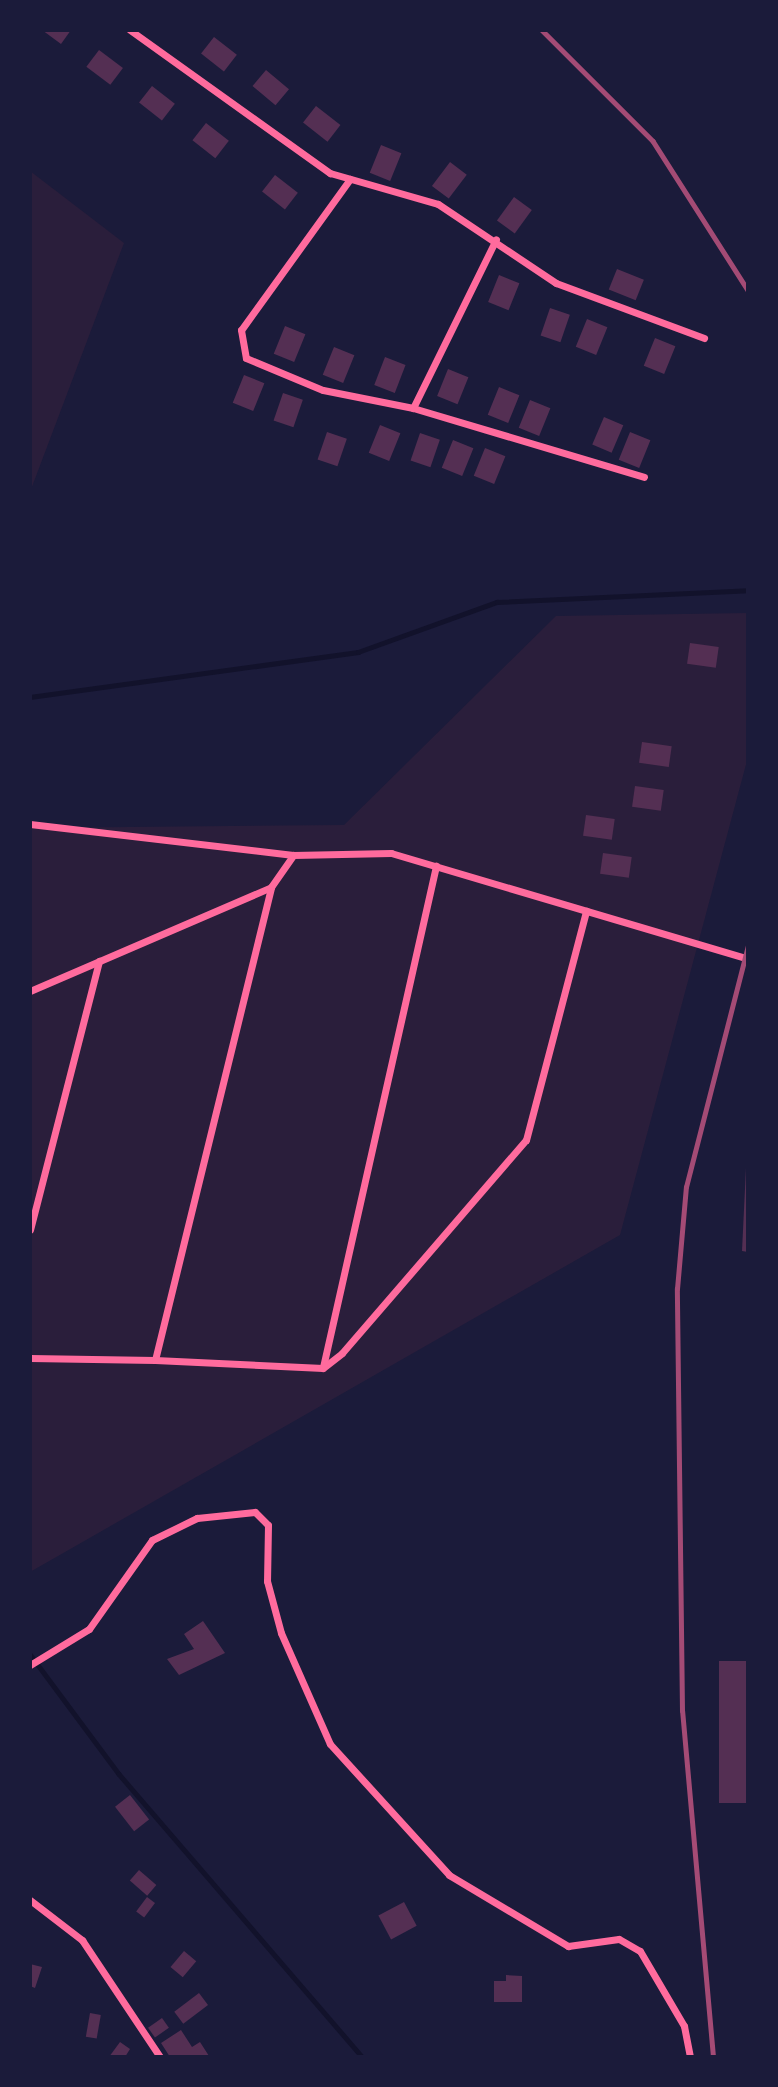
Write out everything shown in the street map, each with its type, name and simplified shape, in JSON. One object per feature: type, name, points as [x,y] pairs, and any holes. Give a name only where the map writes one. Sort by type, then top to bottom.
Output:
[{"type":"street","points":[[130,30],[330,173],[438,204],[496,239],[556,283],[704,338]]},
{"type":"street","points":[[350,179],[241,330],[246,358],[323,390],[413,408],[644,477]]},
{"type":"street","points":[[413,408],[496,239]]},
{"type":"street","points":[[30,824],[293,855],[391,853],[748,959]]},
{"type":"street","points":[[155,1360],[271,887],[293,855]]},
{"type":"street","points":[[323,1368],[436,866]]},
{"type":"street","points":[[30,991],[271,887]]},
{"type":"street","points":[[323,1368],[526,1140],[586,911]]},
{"type":"street","points":[[30,1230],[99,961]]},
{"type":"street","points":[[30,1358],[155,1360],[323,1368]]},
{"type":"street","points":[[30,1665],[89,1629],[152,1540],[197,1518],[255,1512],[268,1525],[267,1581],[281,1633],[330,1744],[449,1875],[568,1946],[619,1939],[640,1951],[684,2026],[690,2057]]},
{"type":"street","points":[[30,1900],[82,1940],[160,2057]]},
{"type":"shaded area","points":[[30,171],[124,243],[30,492]]},
{"type":"shaded area","points":[[748,613],[748,757],[620,1235],[30,1572],[30,828],[344,825],[556,616]]},
{"type":"building","points":[[42,30],[71,30],[61,44]]},
{"type":"building","points":[[214,37],[237,55],[224,71],[201,54]]},
{"type":"building","points":[[99,50],[123,68],[110,85],[86,67]]},
{"type":"building","points":[[266,70],[289,89],[275,105],[253,86]]},
{"type":"building","points":[[152,86],[175,104],[162,120],[139,103]]},
{"type":"building","points":[[316,106],[340,125],[327,142],[303,123]]},
{"type":"building","points":[[206,123],[229,141],[215,158],[192,140]]},
{"type":"building","points":[[381,145],[401,153],[390,181],[370,173]]},
{"type":"building","points":[[450,162],[467,175],[449,199],[432,186]]},
{"type":"building","points":[[275,175],[298,193],[285,209],[262,192]]},
{"type":"building","points":[[514,197],[532,210],[515,233],[497,220]]},
{"type":"building","points":[[617,269],[644,280],[636,300],[609,289]]},
{"type":"building","points":[[499,275],[519,283],[509,310],[488,302]]},
{"type":"building","points":[[550,308],[570,315],[560,342],[541,335]]},
{"type":"building","points":[[587,319],[607,327],[596,355],[576,347]]},
{"type":"building","points":[[285,326],[305,334],[294,362],[274,354]]},
{"type":"building","points":[[655,338],[675,346],[664,374],[644,366]]},
{"type":"building","points":[[334,347],[354,355],[343,383],[323,375]]},
{"type":"building","points":[[385,357],[406,365],[395,393],[374,385]]},
{"type":"building","points":[[448,369],[468,377],[458,404],[437,396]]},
{"type":"building","points":[[244,375],[264,383],[253,411],[233,403]]},
{"type":"building","points":[[499,387],[519,395],[508,423],[488,415]]},
{"type":"building","points":[[283,393],[303,400],[293,427],[274,420]]},
{"type":"building","points":[[530,400],[550,408],[539,436],[519,428]]},
{"type":"building","points":[[604,417],[623,425],[612,453],[592,445]]},
{"type":"building","points":[[380,425],[400,433],[389,461],[369,453]]},
{"type":"building","points":[[327,432],[347,439],[337,466],[318,459]]},
{"type":"building","points":[[630,432],[650,440],[639,468],[619,460]]},
{"type":"building","points":[[420,433],[440,440],[430,467],[411,460]]},
{"type":"building","points":[[453,440],[473,448],[462,476],[442,468]]},
{"type":"building","points":[[485,448],[505,456],[494,484],[474,476]]},
{"type":"building","points":[[690,643],[719,647],[716,668],[687,664]]},
{"type":"building","points":[[642,742],[672,746],[669,767],[639,763]]},
{"type":"building","points":[[635,786],[664,790],[661,811],[632,807]]},
{"type":"building","points":[[586,815],[615,819],[612,840],[583,836]]},
{"type":"building","points":[[603,853],[632,857],[629,878],[600,874]]},
{"type":"building","points":[[748,1168],[748,1252],[742,1251]]},
{"type":"building","points":[[203,1621],[225,1653],[179,1675],[167,1659],[194,1649],[184,1634]]},
{"type":"building","points":[[719,1661],[748,1661],[748,1803],[719,1803]]},
{"type":"building","points":[[130,1795],[149,1819],[134,1831],[115,1807]]},
{"type":"building","points":[[139,1870],[156,1885],[147,1896],[130,1881]]},
{"type":"building","points":[[147,1897],[155,1903],[144,1917],[136,1911]]},
{"type":"building","points":[[404,1902],[417,1926],[391,1939],[378,1916]]},
{"type":"building","points":[[184,1951],[196,1961],[183,1977],[171,1967]]},
{"type":"building","points":[[30,1964],[42,1967],[35,1988],[30,1986]]},
{"type":"building","points":[[506,1975],[522,1976],[522,2002],[494,2002],[494,1981],[506,1981]]},
{"type":"building","points":[[199,1993],[208,2005],[183,2024],[174,2012]]},
{"type":"building","points":[[90,2013],[101,2015],[97,2039],[86,2037]]},
{"type":"building","points":[[162,2018],[169,2028],[155,2038],[148,2028]]},
{"type":"building","points":[[181,2030],[192,2047],[200,2042],[209,2056],[170,2057],[161,2043]]},
{"type":"building","points":[[120,2042],[130,2049],[125,2057],[109,2057]]},
{"type":"waterway","points":[[30,697],[358,652],[497,602],[748,590]]},
{"type":"waterway","points":[[30,1654],[119,1774],[362,2057]]},
{"type":"railway","points":[[542,30],[653,141],[748,290]]},
{"type":"railway","points":[[713,2057],[682,1711],[677,1289],[686,1187],[748,946]]}]
